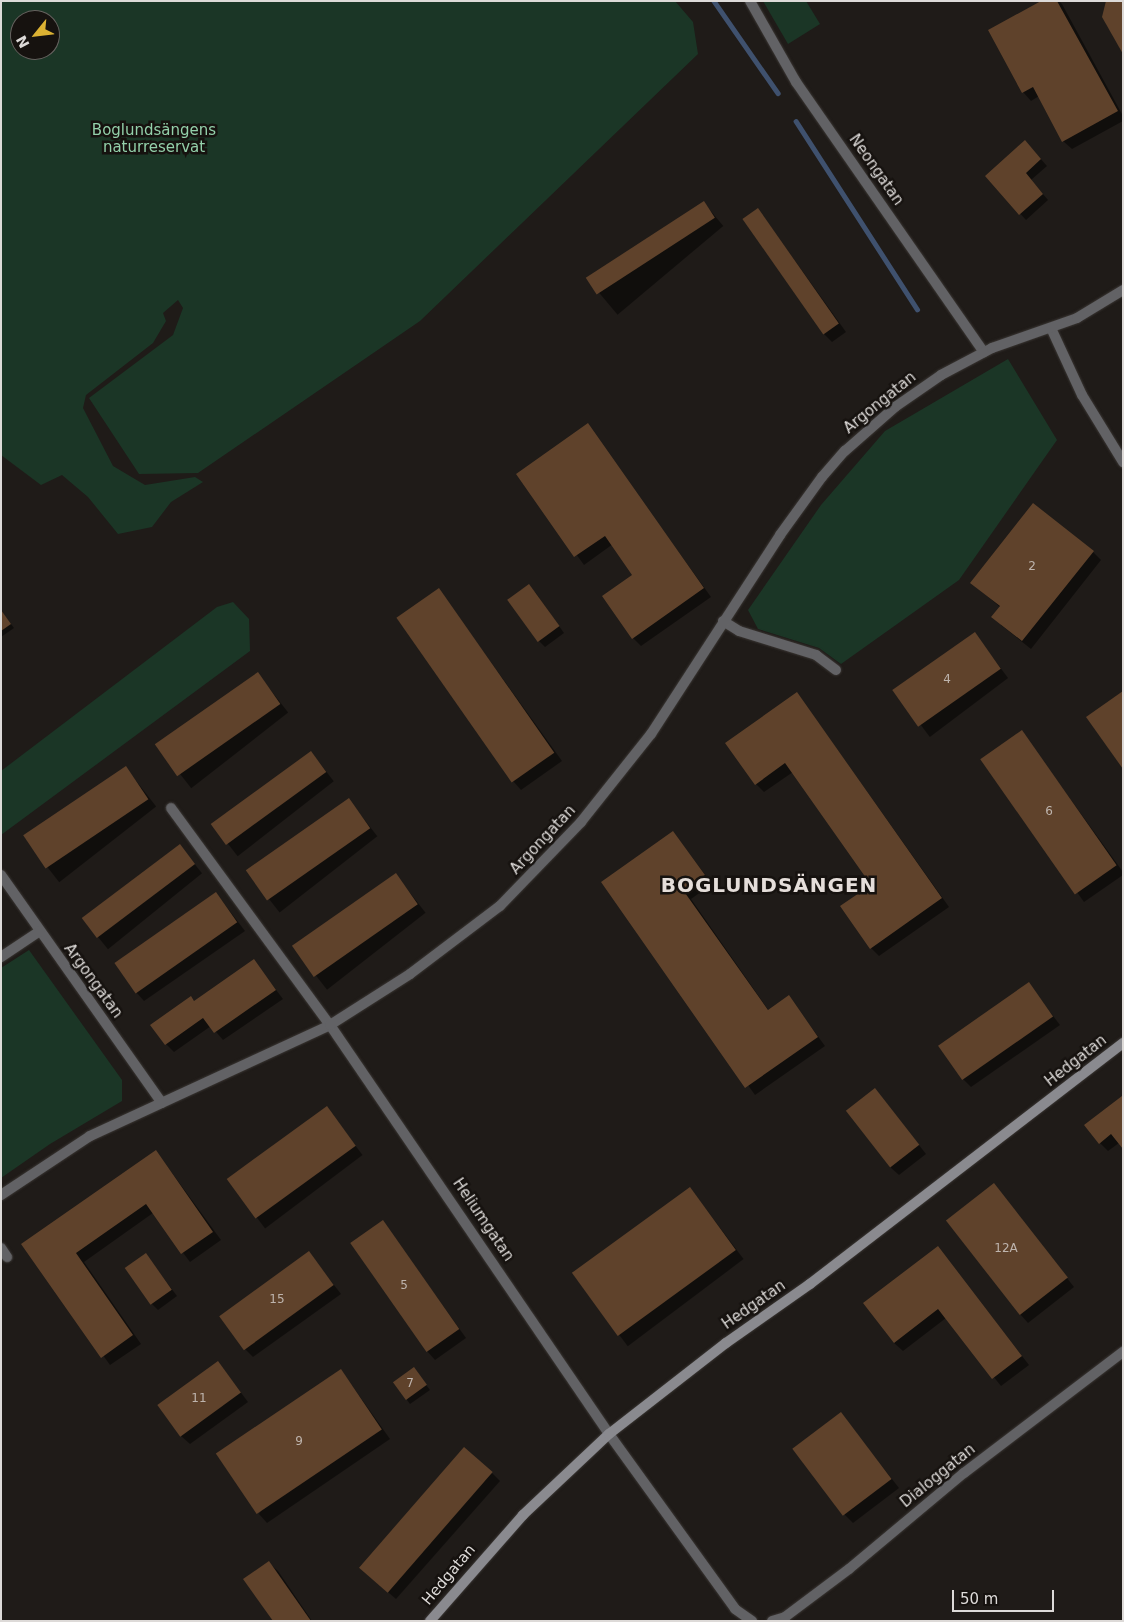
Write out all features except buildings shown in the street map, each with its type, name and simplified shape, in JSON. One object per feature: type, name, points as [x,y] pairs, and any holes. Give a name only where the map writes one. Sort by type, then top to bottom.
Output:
[{"type":"street","name":"Neongatan","points":[[750,1],[796,82],[984,352]]},
{"type":"street","name":"Argongatan","points":[[1,1195],[90,1136],[330,1026],[456,941],[500,906],[606,794],[651,734],[723,621],[802,503],[845,451],[894,407],[940,375],[984,352],[1019,337],[1077,318],[1123,290]]},
{"type":"street","points":[[1051,328],[1082,395],[1123,462]]},
{"type":"street","points":[[723,621],[739,631],[816,656],[836,670]]},
{"type":"street","points":[[171,808],[330,1026]]},
{"type":"street","name":"Argongatan","points":[[1,875],[162,1103]]},
{"type":"street","points":[[1,958],[40,932]]},
{"type":"street","name":"Heliumgatan","points":[[330,1026],[609,1434]]},
{"type":"street","name":"Hedgatan","points":[[430,1621],[523,1515],[609,1434],[726,1343],[817,1278],[1123,1043]]},
{"type":"street","name":"Dialoggatan","points":[[772,1621],[785,1617],[849,1569],[964,1473],[1123,1352]]},
{"type":"street","points":[[609,1434],[735,1609],[752,1621]]},
{"type":"green space","name":"Boglundsängens naturreservat","points":[[1,1],[675,1],[693,22],[698,54],[420,321],[198,473],[139,474],[89,398],[173,335],[183,308],[178,300],[163,313],[166,321],[153,343],[86,395],[83,408],[113,466],[145,485],[195,477],[203,482],[171,502],[152,527],[118,534],[88,497],[62,475],[41,485],[1,455]]},
{"type":"green space","points":[[763,1],[806,1],[820,24],[788,44]]},
{"type":"green space","points":[[1008,359],[1057,440],[959,580],[841,664],[819,648],[758,629],[748,610],[821,505],[885,431]]},
{"type":"green space","points":[[233,602],[249,619],[250,651],[1,835],[1,771],[217,607]]},
{"type":"green space","points":[[29,950],[122,1080],[122,1101],[50,1144],[1,1178],[1,968]]},
{"type":"waterway","points":[[714,1],[778,93]]},
{"type":"waterway","points":[[796,121],[917,309]]},
{"type":"district","name":"BOGLUNDSÄNGEN","points":[[769,885]]}]
